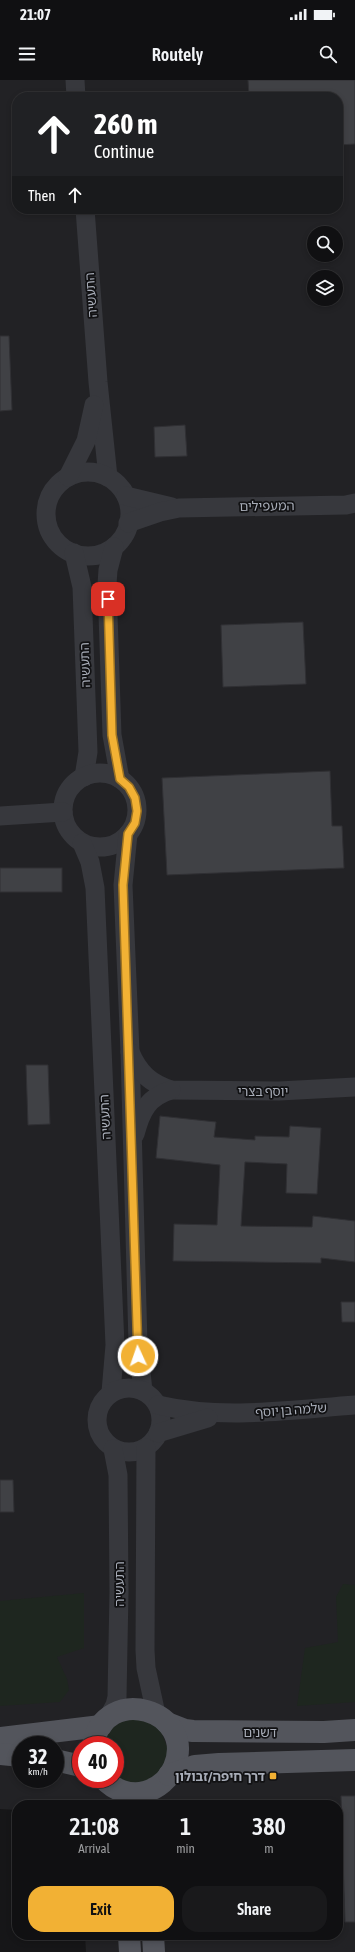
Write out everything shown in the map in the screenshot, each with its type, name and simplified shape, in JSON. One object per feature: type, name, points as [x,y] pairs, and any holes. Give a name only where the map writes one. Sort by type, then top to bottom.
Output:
[{"type":"main road","name":"דשנים","points":[[101,1730],[119,1712],[131,1709],[144,1709],[185,1730],[193,1731],[324,1732],[355,1730]]},
{"type":"main road","points":[[156,1800],[175,1763],[177,1749],[174,1735],[161,1719]]},
{"type":"main road","points":[[0,1738],[101,1730]]},
{"type":"main road","points":[[0,1754],[12,1755]]},
{"type":"main road","points":[[111,1790],[138,1793],[150,1790],[166,1779],[195,1766],[355,1760]]},
{"type":"main road","points":[[129,1940],[130,1952]]},
{"type":"main road","points":[[153,1940],[154,1952]]},
{"type":"street","points":[[75,80],[76,92]]},
{"type":"street","name":"התעשיה","points":[[85,214],[98,382],[108,476]]},
{"type":"street","name":"התעשיה","points":[[68,477],[86,441],[92,420],[98,382]]},
{"type":"street","points":[[81,472],[94,472],[108,476],[118,485],[126,496],[129,510],[128,523],[123,536],[114,546],[102,553],[88,556],[74,553],[62,547],[52,536],[47,524],[46,510],[49,496],[57,485],[68,477],[81,472]]},
{"type":"street","name":"המעפילים","points":[[126,496],[180,508]]},
{"type":"street","name":"המעפילים","points":[[128,523],[160,512],[180,508],[346,505],[355,503]]},
{"type":"street","name":"התעשיה","points":[[114,546],[108,570],[107,584],[112,735],[120,779]]},
{"type":"street","name":"התעשיה","points":[[74,553],[82,587],[88,752],[84,777]]},
{"type":"street","points":[[96,774],[108,774],[120,779],[129,787],[135,798],[137,811],[135,823],[128,834],[118,842],[107,847],[94,847],[82,843],[72,835],[66,824],[63,812],[64,801],[68,792],[75,783],[84,777],[96,774]]},
{"type":"street","points":[[0,816],[63,812]]},
{"type":"street","name":"התעשיה","points":[[128,834],[123,885],[130,1052],[138,1344],[143,1391]]},
{"type":"street","name":"התעשיה","points":[[82,843],[90,862],[95,888],[115,1345],[111,1392]]},
{"type":"street","name":"יוסף בצרי","points":[[130,1052],[134,1063],[146,1078],[171,1090]]},
{"type":"street","name":"יוסף בצרי","points":[[132,1147],[144,1110],[159,1094],[171,1090],[279,1091],[355,1087]]},
{"type":"street","points":[[127,1388],[143,1391],[152,1398],[158,1406],[161,1420],[158,1434],[153,1442],[146,1448],[135,1452],[124,1452],[113,1449],[102,1437],[96,1421],[100,1405],[111,1392],[127,1388]]},
{"type":"street","name":"שלמה בן יוסף","points":[[158,1434],[202,1419],[227,1414],[355,1405]]},
{"type":"street","name":"שלמה בן יוסף","points":[[158,1406],[180,1411],[227,1414]]},
{"type":"street","name":"התעשיה","points":[[146,1448],[145,1650],[146,1668],[161,1719]]},
{"type":"street","name":"התעשיה","points":[[101,1730],[115,1705],[117,1697],[119,1600],[118,1475],[113,1449]]},
{"type":"shaded area","points":[[0,80],[355,80],[355,1952],[86,1952],[85,1940],[343,1940],[343,1800],[12,1800],[12,1810],[0,1809]]},
{"type":"shaded area","points":[[343,1584],[355,1585],[355,1702],[297,1706],[305,1648],[338,1642],[336,1597]]},
{"type":"shaded area","points":[[84,1593],[84,1648],[57,1657],[67,1679],[69,1690],[60,1702],[0,1706],[0,1601]]},
{"type":"shaded area","points":[[142,1718],[160,1729],[168,1749],[167,1760],[155,1777],[145,1782],[134,1783],[124,1781],[124,1736],[107,1736],[113,1727],[128,1720]]},
{"type":"building","points":[[248,80],[355,80],[355,144],[343,145],[343,92],[249,92]]},
{"type":"building","points":[[0,336],[9,336],[12,410],[0,411]]},
{"type":"building","points":[[185,425],[187,456],[155,457],[154,427]]},
{"type":"building","points":[[303,622],[306,684],[223,687],[221,625]]},
{"type":"building","points":[[330,771],[332,826],[342,826],[344,868],[167,875],[162,778]]},
{"type":"building","points":[[0,868],[62,868],[62,892],[0,892]]},
{"type":"building","points":[[26,1065],[48,1065],[50,1124],[28,1125]]},
{"type":"building","points":[[160,1116],[216,1122],[214,1137],[255,1140],[255,1136],[289,1137],[290,1126],[321,1128],[317,1194],[286,1193],[287,1164],[245,1162],[241,1226],[312,1227],[313,1216],[355,1221],[355,1262],[321,1258],[321,1263],[173,1261],[174,1224],[217,1225],[220,1165],[156,1158]]},
{"type":"building","points":[[341,1302],[355,1302],[355,1322],[342,1322]]},
{"type":"building","points":[[0,1480],[13,1480],[14,1512],[0,1512]]},
{"type":"building","points":[[341,1796],[355,1796],[355,1922],[345,1922],[343,1800],[341,1800]]},
{"type":"place","name":"דרך חיפה/זבולון","points":[[273,1776]]},
{"type":"route","points":[[108,599],[112,735],[120,779],[129,787],[135,798],[137,811],[135,823],[128,834],[123,885],[130,1052],[138,1356]]}]
